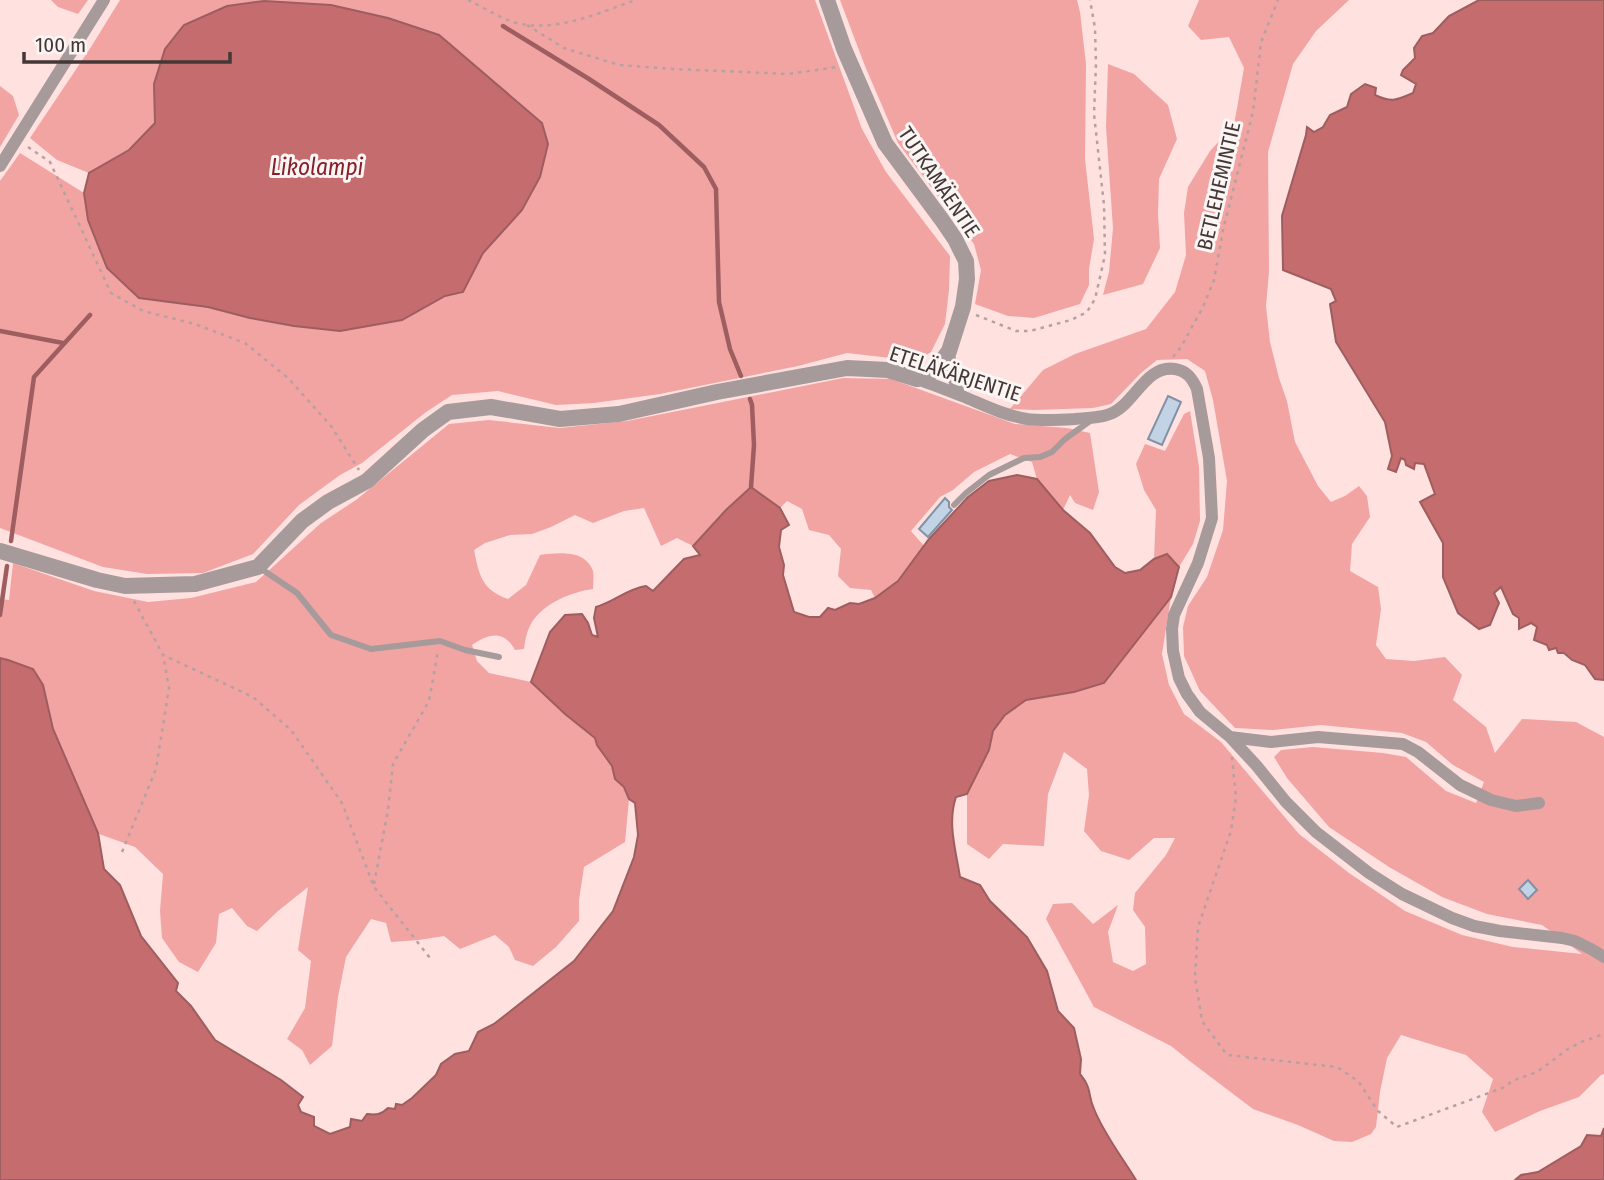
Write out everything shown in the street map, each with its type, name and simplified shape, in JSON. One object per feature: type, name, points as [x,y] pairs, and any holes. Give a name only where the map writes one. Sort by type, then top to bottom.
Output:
[{"type":"street","points":[[0,166],[104,0]]},
{"type":"street","name":"TUTKAMÄENTIE","points":[[827,0],[850,65],[885,143],[942,220],[966,261],[967,279],[961,311],[949,351],[935,370],[917,379]]},
{"type":"street","points":[[949,351],[952,376],[962,396]]},
{"type":"street","name":"ETELÄKÄRJENTIE","points":[[0,551],[125,586],[195,584],[258,567],[310,515],[367,481],[423,430],[448,412],[491,407],[560,419],[619,414],[847,368],[888,370],[993,410],[1028,419],[1046,420],[1114,413],[1148,379],[1164,368]]},
{"type":"street","points":[[1164,368],[1184,372],[1198,389],[1209,458],[1212,519],[1198,564],[1174,615],[1172,628],[1173,652],[1179,678],[1200,712],[1230,737],[1286,802],[1316,832],[1369,873],[1402,894],[1474,926],[1575,941],[1604,957]]},
{"type":"street","points":[[1230,737],[1271,742],[1318,737],[1403,744],[1418,752],[1460,785],[1491,800],[1516,806],[1539,803]]},
{"type":"lane","points":[[954,505],[998,470],[1024,458],[1040,457],[1052,452],[1094,417]]},
{"type":"lane","points":[[258,567],[297,593],[331,635],[371,649],[440,641],[465,650],[499,657]]},
{"type":"path","points":[[468,0],[510,21],[527,25],[553,25],[636,0]]},
{"type":"path","points":[[961,311],[984,317],[1016,331],[1030,331],[1071,320],[1087,312],[1095,299],[1104,255],[1104,205],[1094,114],[1095,28],[1090,0]]},
{"type":"path","name":"BETLEHEMINTIE","points":[[1164,368],[1181,347],[1214,280],[1223,230],[1253,112],[1261,42],[1278,0]]},
{"type":"path","points":[[527,25],[564,48],[620,65],[788,74],[850,65]]},
{"type":"path","points":[[17,139],[50,163],[111,293],[143,311],[195,324],[245,343],[297,387],[331,426],[367,481]]},
{"type":"path","points":[[122,852],[156,769],[169,688],[163,655],[125,586]]},
{"type":"path","points":[[374,887],[393,764],[429,701],[440,641]]},
{"type":"path","points":[[163,655],[253,697],[290,730],[342,803],[374,887],[430,958]]},
{"type":"path","points":[[1230,737],[1236,797],[1231,831],[1198,927],[1195,976],[1202,1021],[1227,1055],[1337,1067],[1358,1081],[1378,1111],[1397,1127],[1505,1087],[1537,1072],[1567,1049],[1604,1034]]},
{"type":"shaded area","points":[[51,0],[88,0],[78,14],[58,7]]},
{"type":"shaded area","points":[[120,0],[815,0],[862,129],[886,172],[950,256],[945,324],[931,352],[917,361],[847,353],[798,366],[660,394],[594,403],[556,405],[498,391],[452,395],[426,412],[362,463],[340,475],[299,505],[253,554],[203,573],[147,574],[103,567],[0,528],[0,181],[20,153],[84,193],[89,173],[57,160],[30,138]],"holes":[[[516,216],[483,253],[463,292],[445,296],[402,320],[250,318],[208,307]]]},
{"type":"shaded area","points":[[840,0],[1077,0],[1086,64],[1085,159],[1094,239],[1089,285],[1080,304],[1034,318],[1008,316],[975,304],[981,270],[974,244],[898,143]]},
{"type":"shaded area","points":[[1199,0],[1349,0],[1316,31],[1293,64],[1268,152],[1269,272],[1266,306],[1270,342],[1287,401],[1295,442],[1318,486],[1331,502],[1359,486],[1367,496],[1370,517],[1352,544],[1350,571],[1378,587],[1381,609],[1376,645],[1386,659],[1414,661],[1445,657],[1462,675],[1453,700],[1486,727],[1495,753],[1522,719],[1576,722],[1604,737],[1604,1074],[1579,1097],[1495,1132],[1482,1112],[1493,1079],[1466,1055],[1401,1035],[1387,1058],[1376,1127],[1371,1134],[1352,1142],[1334,1141],[1253,1109],[1171,1046],[1094,1007],[1046,919],[1053,904],[1072,903],[1093,924],[1118,905],[1108,932],[1113,962],[1133,971],[1146,964],[1145,927],[1133,910],[1135,893],[1166,855],[1175,838],[1154,838],[1129,860],[1101,851],[1084,831],[1089,795],[1087,769],[1064,752],[1048,794],[1044,846],[1003,844],[989,859],[967,844],[967,794],[989,750],[993,731],[1005,715],[1026,700],[1074,692],[1104,683],[1171,597],[1162,654],[1169,685],[1184,714],[1221,742],[1299,834],[1349,873],[1405,911],[1462,935],[1513,947],[1582,954],[1542,925],[1487,914],[1442,897],[1389,867],[1329,827],[1287,778],[1274,757],[1281,750],[1313,747],[1406,757],[1446,791],[1476,803],[1484,782],[1453,765],[1426,742],[1402,733],[1321,725],[1273,730],[1235,728],[1200,691],[1184,656],[1183,627],[1188,606],[1207,577],[1223,530],[1227,481],[1213,400],[1205,371],[1187,359],[1157,360],[1111,404],[1093,408],[1010,409],[1043,370],[1075,354],[1146,329],[1175,292],[1186,255],[1184,213],[1188,187],[1210,151],[1234,125],[1244,68],[1229,37],[1201,40],[1188,26]]},
{"type":"shaded area","points":[[1108,64],[1134,74],[1168,105],[1177,139],[1159,179],[1160,248],[1143,284],[1103,295],[1109,272],[1113,228],[1106,127]]},
{"type":"shaded area","points":[[0,86],[13,96],[19,115],[0,147]]},
{"type":"shaded area","points":[[843,378],[891,379],[1015,424],[1067,428],[1090,433],[1099,492],[1093,510],[1075,503],[1070,495],[1063,510],[1037,479],[1032,462],[1010,454],[974,472],[940,497],[911,531],[924,546],[898,581],[875,598],[871,590],[850,588],[838,576],[841,549],[829,535],[809,530],[802,509],[787,501],[780,508],[751,487],[693,546],[677,538],[661,546],[644,508],[624,511],[593,523],[575,515],[532,534],[510,535],[485,543],[474,550],[487,586],[508,599],[526,585],[540,555],[570,554],[589,564],[593,571],[593,589],[575,593],[548,606],[528,630],[524,649],[515,650],[501,636],[490,636],[472,645],[477,661],[489,673],[531,682],[595,738],[612,766],[615,779],[624,787],[629,799],[625,842],[584,867],[579,921],[556,947],[533,966],[515,960],[509,947],[495,935],[460,949],[444,936],[391,942],[386,923],[371,919],[346,957],[332,1046],[310,1065],[302,1050],[287,1039],[305,1008],[311,961],[298,950],[308,887],[257,931],[247,926],[232,908],[219,914],[216,943],[198,972],[179,962],[162,938],[160,911],[163,874],[135,847],[99,834],[104,869],[120,885],[0,847],[0,599],[9,600],[13,563],[94,591],[148,602],[191,598],[256,582],[321,523],[356,500],[449,424],[489,420],[560,428],[627,421]]},
{"type":"shaded area","points":[[1190,411],[1199,467],[1200,521],[1193,544],[1179,567],[1167,554],[1154,559],[1156,510],[1144,490],[1136,464],[1145,444],[1165,451],[1184,414]]},
{"type":"water","points":[[1479,0],[1604,0],[1604,680],[1595,679],[1585,665],[1572,660],[1564,653],[1558,653],[1556,648],[1549,650],[1547,645],[1534,640],[1537,627],[1531,623],[1519,629],[1519,618],[1513,614],[1501,587],[1494,593],[1499,603],[1490,625],[1479,629],[1458,613],[1443,577],[1443,543],[1420,502],[1435,494],[1424,464],[1415,463],[1414,469],[1406,465],[1401,458],[1396,472],[1388,469],[1392,456],[1385,422],[1336,342],[1330,304],[1336,301],[1331,289],[1283,270],[1282,216],[1307,127],[1314,132],[1323,127],[1330,115],[1347,107],[1351,94],[1365,84],[1376,88],[1375,95],[1390,100],[1413,93],[1416,84],[1401,75],[1415,58],[1414,48],[1422,36],[1433,33],[1449,16]]},
{"type":"water","name":"Likolampi","points":[[264,1],[331,5],[388,18],[439,35],[542,123],[548,144],[540,177],[522,210],[483,253],[463,292],[445,296],[402,320],[340,331],[294,326],[208,307],[139,298],[107,268],[88,220],[84,193],[89,173],[129,150],[155,123],[154,84],[165,49],[184,25],[227,6]]},
{"type":"water","points":[[1017,475],[1037,479],[1063,510],[1090,533],[1115,567],[1125,573],[1140,570],[1154,559],[1167,554],[1179,567],[1171,597],[1104,683],[1074,692],[1026,700],[1005,715],[993,731],[989,750],[967,794],[956,797],[952,817],[960,877],[980,885],[990,901],[1027,937],[1047,971],[1058,1011],[1074,1028],[1081,1059],[1080,1074],[1087,1084],[1094,1109],[1136,1180],[0,1180],[0,658],[33,669],[43,685],[53,729],[98,833],[104,869],[120,885],[141,936],[178,983],[176,991],[191,1006],[215,1040],[281,1080],[303,1097],[298,1105],[301,1112],[314,1117],[314,1126],[330,1134],[350,1127],[351,1119],[362,1121],[367,1114],[378,1114],[388,1108],[395,1109],[396,1104],[402,1105],[412,1098],[436,1075],[441,1064],[455,1054],[469,1051],[478,1032],[494,1024],[574,961],[613,911],[634,857],[638,835],[635,803],[615,779],[612,766],[595,738],[531,682],[550,632],[565,615],[582,614],[592,635],[598,637],[594,618],[596,607],[646,586],[653,591],[684,559],[700,555],[693,546],[751,487],[780,508],[789,525],[781,530],[779,547],[784,565],[783,575],[794,612],[820,617],[828,608],[835,610],[850,603],[859,604],[875,598],[898,581],[929,539],[968,497],[989,481]]},
{"type":"water","points":[[1604,1128],[1604,1180],[1515,1180],[1521,1175],[1538,1172],[1581,1146],[1587,1135],[1601,1136]]},
{"type":"building","points":[[1168,396],[1181,402],[1162,445],[1148,439]]},
{"type":"building","points":[[945,498],[952,510],[928,537],[919,529]]},
{"type":"building","points":[[1528,880],[1537,890],[1528,899],[1519,889]]},
{"type":"waterway","points":[[503,26],[659,125],[704,167],[716,189],[719,302],[730,349],[741,376]]},
{"type":"waterway","points":[[11,541],[34,377],[90,315]]},
{"type":"waterway","points":[[0,331],[63,343]]},
{"type":"waterway","points":[[750,399],[754,445],[751,487]]},
{"type":"waterway","points":[[0,615],[7,566]]}]
